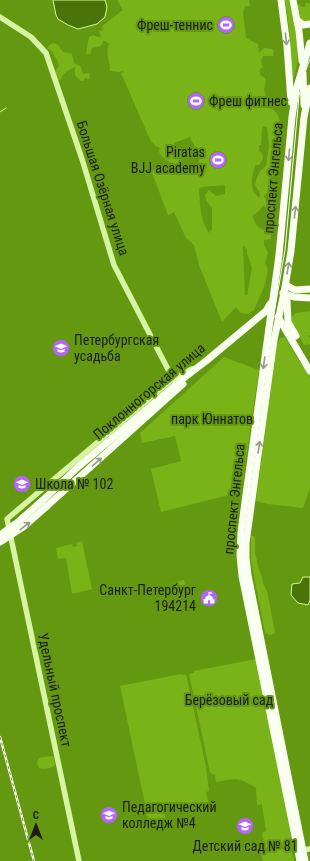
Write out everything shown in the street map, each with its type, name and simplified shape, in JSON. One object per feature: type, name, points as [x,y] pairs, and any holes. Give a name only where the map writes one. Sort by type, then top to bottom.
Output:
[{"type":"main road","points":[[281,0],[287,46],[292,116]]},
{"type":"main road","points":[[293,0],[297,20],[302,66],[304,117]]},
{"type":"main road","points":[[297,20],[303,25],[310,24]]},
{"type":"main road","name":"проспект Энгельса","points":[[250,485],[285,194],[292,116],[296,90],[310,43]]},
{"type":"main road","name":"проспект Энгельса","points":[[306,861],[240,562],[240,538],[274,340],[286,285],[291,251],[304,117],[310,88]]},
{"type":"main road","points":[[274,285],[284,293],[294,297],[308,299]]},
{"type":"main road","points":[[286,285],[295,290],[310,289]]},
{"type":"main road","points":[[284,293],[287,300],[288,322],[310,362]]},
{"type":"main road","points":[[287,316],[290,307],[293,304],[308,299]]},
{"type":"main road","points":[[272,300],[275,311],[310,372]]},
{"type":"main road","name":"Поклонногорская улица","points":[[44,504],[78,467],[185,376],[206,361],[266,311],[272,300]]},
{"type":"main road","name":"Поклонногорская улица","points":[[44,504],[248,328],[259,320],[264,320],[269,325]]},
{"type":"main road","points":[[274,340],[278,334],[289,334]]},
{"type":"main road","points":[[0,535],[44,504]]},
{"type":"main road","points":[[0,542],[23,527],[44,504]]},
{"type":"main road","name":"проспект Энгельса","points":[[300,861],[304,850]]},
{"type":"street","name":"Большая Озёрная улица","points":[[0,18],[31,37],[46,53],[82,159],[114,265],[173,379]]},
{"type":"street","name":"Поклонногорская улица","points":[[8,522],[173,379],[206,361]]},
{"type":"street","name":"Удельный проспект","points":[[8,522],[78,861]]},
{"type":"green space","name":"Фреш фитнес","points":[[117,0],[249,0],[250,6],[245,6],[243,12],[246,38],[258,44],[259,53],[264,48],[272,49],[274,51],[273,56],[263,56],[261,61],[263,67],[260,69],[260,75],[265,78],[266,81],[264,89],[268,106],[276,112],[281,127],[267,193],[264,196],[266,201],[274,206],[272,228],[270,228],[266,223],[267,209],[264,205],[252,216],[257,226],[271,235],[271,239],[264,240],[264,245],[268,253],[265,263],[268,270],[264,287],[254,310],[248,314],[241,313],[236,307],[222,322],[199,265],[194,245],[186,238],[174,212],[168,215],[151,170],[199,167],[199,155],[190,137],[174,143],[183,165],[173,163],[164,158],[159,152],[160,147],[157,147],[151,141],[148,135],[121,73],[124,72],[110,71],[108,54],[109,44],[103,41],[101,46],[92,48],[90,54],[86,54],[89,37],[93,35],[101,37],[99,31],[104,30],[101,27],[123,10]],"holes":[[[263,126],[267,127],[269,146],[266,166],[260,172],[255,185],[260,193],[259,198],[253,190],[252,183],[255,165],[259,165],[263,159],[262,153],[259,151]],[[225,185],[225,194],[216,196],[209,190],[205,195],[206,200],[212,208],[212,229],[209,233],[201,212],[199,189],[201,187]],[[243,245],[247,250],[252,268],[247,295],[245,295]]]},
{"type":"green space","points":[[285,0],[289,0],[297,40],[297,61],[293,79],[289,29]]},
{"type":"green space","points":[[301,2],[300,6],[305,7],[306,3],[310,3],[310,23],[301,21],[298,6]]},
{"type":"green space","points":[[53,43],[58,45],[63,52],[72,54],[74,63],[81,67],[83,74],[89,73],[89,79],[85,78],[81,81],[75,75],[75,67],[68,70],[61,80],[58,80],[55,71],[59,64],[53,52],[49,50],[48,47]]},
{"type":"green space","points":[[310,311],[310,335],[308,336],[310,338],[310,344],[304,345],[292,323],[292,316],[296,313]]},
{"type":"green space","points":[[284,337],[301,364],[303,364],[310,377],[310,488],[303,508],[256,501],[277,344],[280,338]]},
{"type":"green space","name":"парк Юннатов","points":[[224,357],[259,370],[241,492],[161,512],[151,469],[181,461],[175,436],[142,443],[140,433]]},
{"type":"green space","points":[[251,536],[255,537],[255,552],[263,584],[267,591],[275,632],[274,634],[269,635],[265,633],[251,560]]},
{"type":"green space","points":[[82,541],[92,589],[72,594],[66,558],[58,559],[56,548],[72,544],[73,547],[77,546],[76,543]]},
{"type":"green space","points":[[184,580],[187,595],[175,598],[172,583]]},
{"type":"green space","name":"Берёзовый сад","points":[[256,659],[291,837],[291,843],[265,848],[262,833],[266,831],[262,804],[257,805],[256,788],[237,779],[216,782],[215,774],[213,775],[210,772],[189,674],[194,673],[194,671]]},
{"type":"green space","name":"Берёзовый сад","points":[[186,674],[206,767],[209,791],[206,792],[210,810],[190,814],[187,804],[164,808],[165,819],[149,823],[120,686]]},
{"type":"green space","points":[[54,757],[55,765],[43,769],[39,768],[37,763],[39,758]]},
{"type":"green space","points":[[291,847],[294,861],[263,861],[261,853]]},
{"type":"shaded area","points":[[53,0],[105,0],[107,7],[105,17],[97,24],[78,29],[58,19]]},
{"type":"shaded area","points":[[303,577],[310,577],[310,600],[308,605],[298,603],[291,595],[292,584],[300,583]]},
{"type":"waterway","points":[[0,112],[6,108]]},
{"type":"tram line","points":[[302,861],[244,574],[242,549],[243,526],[271,331],[285,250],[299,96],[310,59]]},
{"type":"railway","points":[[0,737],[34,861]]},
{"type":"place","name":"Фреш-теннис","points":[[226,25]]},
{"type":"place","name":"Фреш фитнес","points":[[196,101]]},
{"type":"place","name":"Piratas BJJ academy","points":[[218,160]]},
{"type":"place","name":"Петербургская усадьба","points":[[61,348]]},
{"type":"place","name":"Школа № 102","points":[[22,484]]},
{"type":"place","name":"Санкт-Петербург 194214","points":[[209,598]]},
{"type":"place","name":"Педагогический колледж №4","points":[[109,815]]},
{"type":"place","name":"Детский сад № 81","points":[[245,826]]}]
